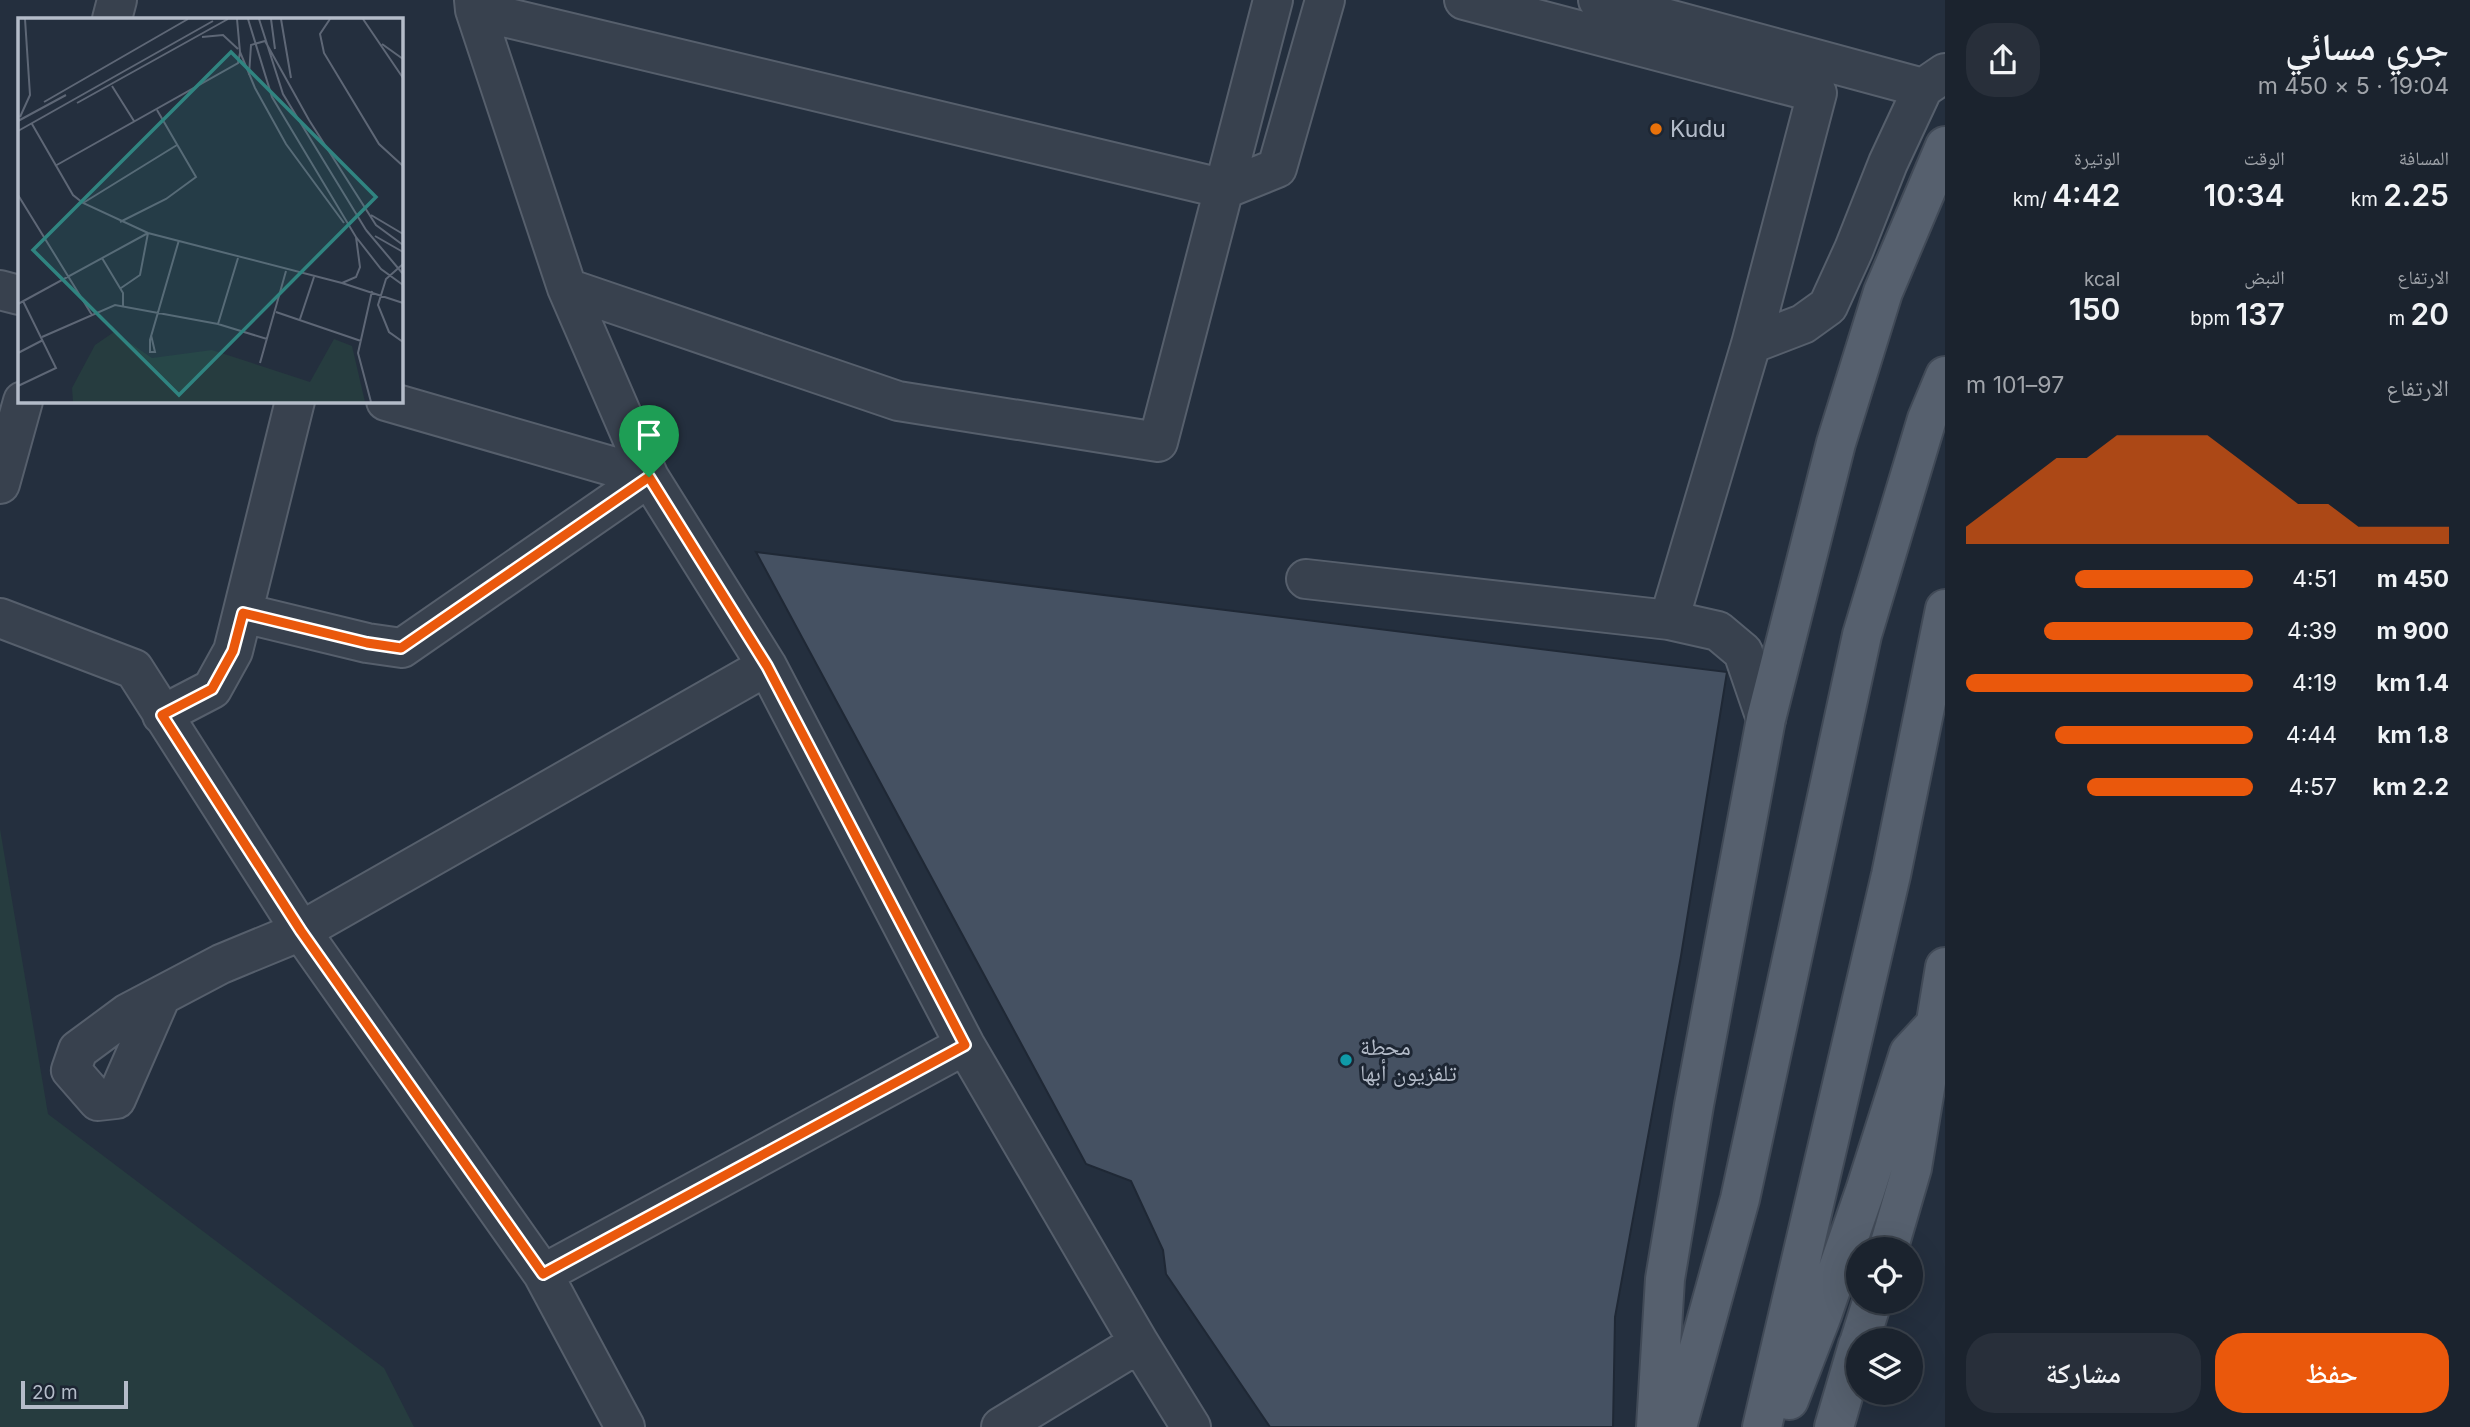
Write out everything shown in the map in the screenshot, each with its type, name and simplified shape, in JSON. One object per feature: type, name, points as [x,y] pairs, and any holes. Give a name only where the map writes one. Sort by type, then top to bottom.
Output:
[{"type":"main road","points":[[1656,1427],[1665,1279],[1694,1105],[1766,719],[1836,443],[1883,292],[1933,190],[1945,146]]},
{"type":"main road","points":[[1677,1427],[1740,1199],[1862,635],[1927,419],[1945,376]]},
{"type":"main road","points":[[1762,1427],[1891,875],[1945,609]]},
{"type":"main road","points":[[1892,1237],[1912,1168],[1945,967]]},
{"type":"main road","points":[[1779,1427],[1831,1290],[1909,1053],[1934,1026]]},
{"type":"main road","points":[[1834,1427],[1846,1387]]},
{"type":"street","points":[[112,18],[117,0]]},
{"type":"street","points":[[567,288],[898,401],[1158,442],[1273,0]]},
{"type":"street","points":[[474,5],[1225,189],[1277,168],[1325,0]]},
{"type":"street","points":[[1464,0],[1816,93],[1751,344],[1669,620]]},
{"type":"street","points":[[1598,0],[1934,81],[1888,163],[1828,306],[1803,324],[1751,344]]},
{"type":"street","points":[[474,5],[567,288],[649,477],[767,666],[965,1045],[1191,1427]]},
{"type":"street","points":[[0,290],[18,295]]},
{"type":"street","points":[[0,484],[23,402]]},
{"type":"street","points":[[162,715],[212,689],[233,651],[295,402]]},
{"type":"street","points":[[389,402],[649,477]]},
{"type":"street","points":[[243,613],[367,643],[401,648],[649,477]]},
{"type":"street","points":[[1306,579],[1669,620],[1718,631],[1743,652],[1766,719]]},
{"type":"street","points":[[0,618],[134,669],[301,931],[543,1274],[625,1427]]},
{"type":"street","points":[[161,996],[221,964],[301,931],[767,666]]},
{"type":"street","points":[[543,1274],[965,1045]]},
{"type":"street","points":[[1001,1427],[1139,1343]]},
{"type":"green space","points":[[0,829],[48,1114],[384,1368],[414,1427],[0,1427]]},
{"type":"building","name":"محطة تلفزيون أبها","points":[[756,552],[1727,672],[1681,956],[1615,1317],[1613,1427],[1270,1427],[1166,1274],[1163,1250],[1131,1181],[1086,1164]]},
{"type":"place","name":"Kudu","points":[[1656,129]]},
{"type":"place","name":"محطة تلفزيون أبها","points":[[1346,1060]]},
{"type":"route","points":[[649,477],[767,666],[965,1045],[543,1274],[301,931],[162,715],[212,689],[233,651],[243,613],[367,643],[401,648],[649,477]]}]
